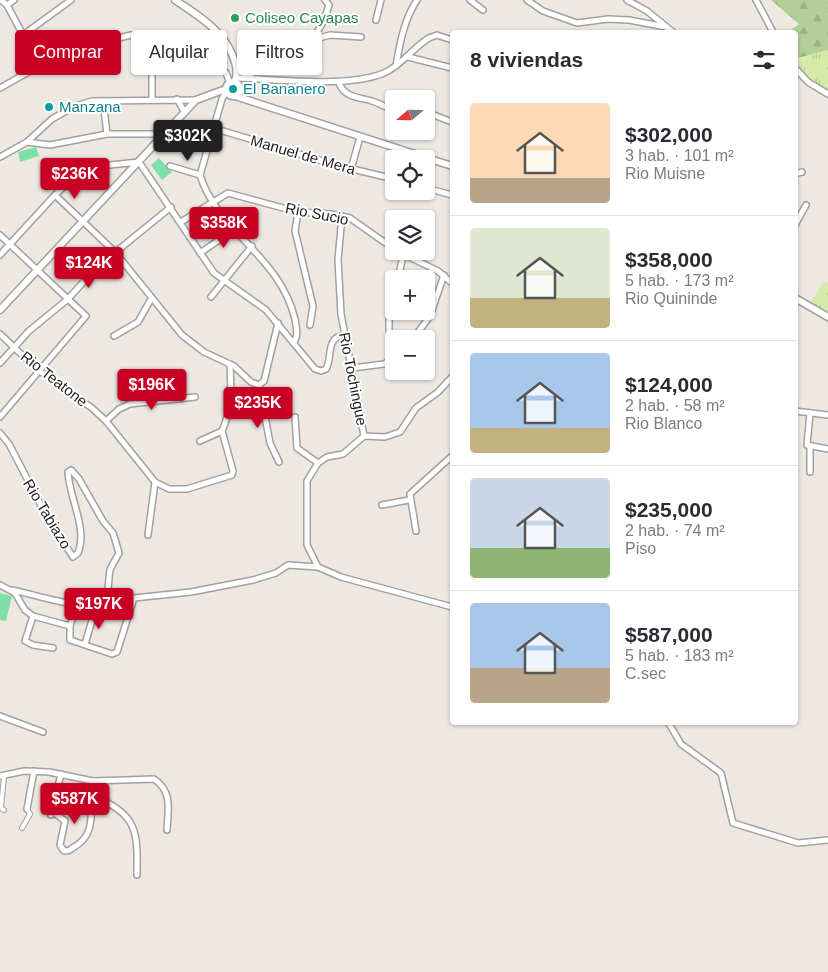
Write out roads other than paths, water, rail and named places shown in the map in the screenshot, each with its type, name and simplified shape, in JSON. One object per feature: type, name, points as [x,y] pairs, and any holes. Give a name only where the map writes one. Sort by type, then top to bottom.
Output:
[{"type":"street","points":[[1,0],[7,4],[23,35],[72,0]]},
{"type":"street","points":[[7,4],[14,0]]},
{"type":"street","points":[[175,0],[215,29],[228,47],[237,70],[236,81],[239,89],[235,96]]},
{"type":"street","points":[[318,30],[323,23],[329,6],[325,0]]},
{"type":"street","points":[[376,20],[381,0]]},
{"type":"street","points":[[396,66],[403,30],[417,0]]},
{"type":"street","points":[[470,0],[483,10]]},
{"type":"street","points":[[527,0],[544,11],[577,23],[608,19],[629,20],[666,27]]},
{"type":"street","points":[[627,0],[647,11],[670,30]]},
{"type":"street","points":[[756,0],[772,30]]},
{"type":"street","points":[[0,88],[66,51],[131,35],[156,35],[187,46],[216,62],[236,81],[339,83],[384,73],[408,57],[429,38],[437,35],[450,39]]},
{"type":"street","points":[[322,37],[330,35],[361,37]]},
{"type":"street","points":[[408,57],[450,68]]},
{"type":"street","points":[[798,71],[808,82],[828,94]]},
{"type":"street","points":[[152,75],[152,99]]},
{"type":"street","points":[[248,75],[236,81],[226,91],[200,175],[213,202],[233,227],[252,246],[284,288],[295,321],[297,334],[294,342]]},
{"type":"street","points":[[339,83],[341,88],[349,95],[374,101],[385,106]]},
{"type":"street","points":[[0,157],[27,142],[44,125],[73,107],[92,101],[196,100],[226,91],[235,96],[450,165]]},
{"type":"street","points":[[177,99],[184,111]]},
{"type":"street","points":[[0,310],[139,162],[162,134],[196,100]]},
{"type":"street","points":[[103,101],[107,134]]},
{"type":"street","points":[[435,115],[450,121]]},
{"type":"street","name":"Manuel de Mera","points":[[213,128],[350,169],[385,177]]},
{"type":"street","points":[[27,142],[50,145],[107,134],[162,134]]},
{"type":"street","points":[[350,169],[360,137]]},
{"type":"street","points":[[71,169],[139,162]]},
{"type":"street","points":[[139,162],[171,207],[214,274],[256,301],[278,323],[312,367],[321,372],[328,366],[333,341],[336,337],[344,335]]},
{"type":"street","points":[[170,166],[200,175]]},
{"type":"street","points":[[0,255],[55,195],[85,167]]},
{"type":"street","points":[[798,173],[802,172]]},
{"type":"street","points":[[435,190],[450,194]]},
{"type":"street","name":"Rio Sucio","points":[[181,222],[228,193],[298,212],[342,216],[355,221],[385,243]]},
{"type":"street","points":[[55,195],[116,252],[151,299],[182,336],[204,352],[238,369],[252,382],[259,385]]},
{"type":"street","points":[[798,220],[806,205]]},
{"type":"street","points":[[0,363],[29,331],[68,299],[84,279],[171,207]]},
{"type":"street","points":[[298,212],[296,231],[313,306],[310,325]]},
{"type":"street","name":"Rio Tochingue","points":[[318,463],[328,457],[343,454],[364,436],[344,335],[339,298],[338,260],[342,216]]},
{"type":"street","points":[[200,253],[219,240],[233,227]]},
{"type":"street","points":[[0,235],[83,312],[85,319],[38,370],[0,417]]},
{"type":"street","points":[[211,297],[252,246]]},
{"type":"street","points":[[417,260],[444,275],[450,281]]},
{"type":"street","points":[[420,330],[430,316],[444,275]]},
{"type":"street","points":[[114,336],[138,322],[151,299]]},
{"type":"street","points":[[798,300],[828,316]]},
{"type":"street","points":[[278,323],[265,377],[259,385],[270,443],[278,462]]},
{"type":"street","name":"Rio Teatone","points":[[0,334],[38,370],[92,408],[106,421],[155,482],[169,488],[187,489],[232,475],[233,471],[222,431]]},
{"type":"street","points":[[352,368],[385,363]]},
{"type":"street","points":[[200,441],[222,431],[229,415],[232,400],[230,364]]},
{"type":"street","points":[[364,436],[385,437],[400,432],[416,408],[438,392],[450,379]]},
{"type":"street","points":[[106,421],[119,409],[130,404],[194,397]]},
{"type":"street","points":[[798,411],[828,416]]},
{"type":"street","points":[[810,413],[806,443],[810,446],[828,449]]},
{"type":"street","points":[[295,417],[297,448],[318,463],[307,481],[306,517],[307,545],[318,568]]},
{"type":"street","name":"Rio Tabiazo","points":[[0,433],[8,444],[47,517],[73,556],[78,553],[82,539],[69,484],[68,472],[71,470],[77,475],[102,522],[116,540],[119,553],[110,569],[109,584],[103,599],[90,604],[59,601],[8,589]]},
{"type":"street","points":[[810,446],[810,472]]},
{"type":"street","points":[[416,530],[415,518],[409,500],[412,491],[450,458]]},
{"type":"street","points":[[148,535],[155,482]]},
{"type":"street","points":[[382,505],[409,500]]},
{"type":"street","points":[[75,611],[70,626],[70,640],[112,654],[117,652],[132,600],[137,596],[191,592],[253,580],[276,573],[288,566],[318,568],[341,577],[450,606]]},
{"type":"street","points":[[0,585],[15,594],[26,610],[33,616],[70,626]]},
{"type":"street","points":[[85,644],[95,610]]},
{"type":"street","points":[[33,616],[24,641],[33,645],[53,648]]},
{"type":"street","points":[[0,716],[43,732]]},
{"type":"street","points":[[670,725],[681,744],[721,773],[733,823],[798,843],[828,840]]},
{"type":"street","points":[[22,828],[30,814],[27,809],[34,771]]},
{"type":"street","points":[[4,810],[1,808],[5,785],[2,776],[17,772],[34,771],[61,774],[93,781],[149,778],[161,784],[167,795],[167,830]]},
{"type":"street","points":[[61,774],[52,813],[65,821],[60,846],[64,851],[68,851],[85,840],[91,824],[93,781]]},
{"type":"street","points":[[92,795],[127,816],[133,827],[137,875]]},
{"type":"place","name":"Coliseo Cayapas","points":[[235,18]]},
{"type":"place","name":"El Bananero","points":[[233,89]]},
{"type":"place","name":"Manzana","points":[[49,107]]}]
